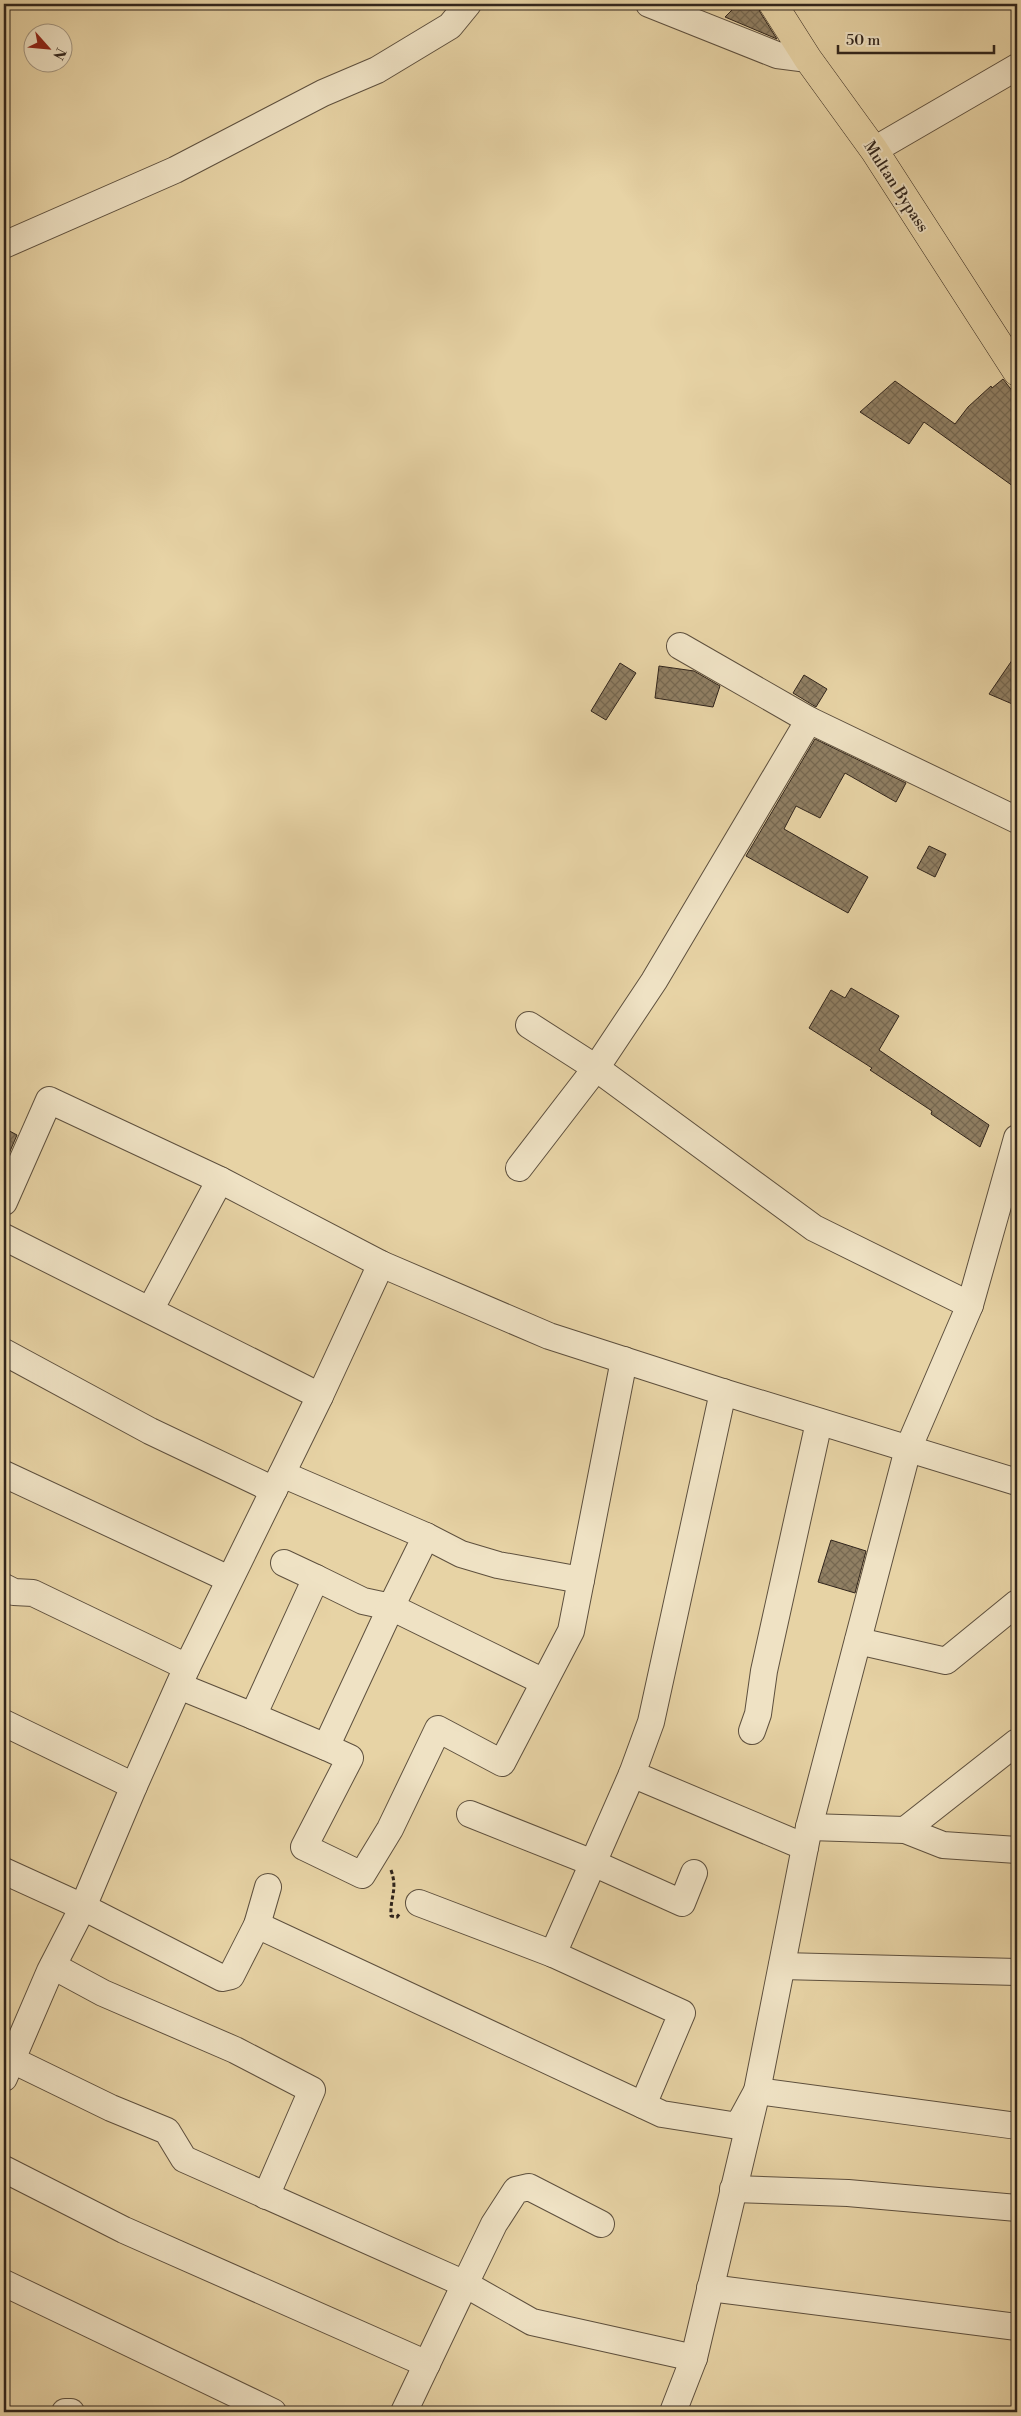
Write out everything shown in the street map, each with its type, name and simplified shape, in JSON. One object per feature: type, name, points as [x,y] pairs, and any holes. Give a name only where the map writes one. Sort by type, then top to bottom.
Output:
[{"type":"main road","name":"Multan Bypass","points":[[773,4],[808,59],[874,150],[1017,372]]},
{"type":"street","points":[[4,245],[175,170],[323,93],[377,70],[450,26],[468,4]]},
{"type":"street","points":[[648,4],[777,55],[808,59]]},
{"type":"street","points":[[874,150],[1017,67]]},
{"type":"street","points":[[680,646],[809,720],[1017,820]]},
{"type":"street","points":[[518,1168],[596,1068],[654,981],[809,720]]},
{"type":"street","points":[[529,1025],[596,1068],[814,1228],[970,1305]]},
{"type":"street","points":[[4,1202],[49,1100],[220,1180],[382,1264],[549,1336],[819,1422],[1017,1482]]},
{"type":"street","points":[[674,2412],[694,2358],[757,2091],[807,1837],[908,1449],[970,1305],[1017,1138]]},
{"type":"street","points":[[150,1310],[220,1180]]},
{"type":"street","points":[[4,1237],[320,1396]]},
{"type":"street","points":[[382,1264],[320,1396],[229,1578],[134,1786],[83,1907],[7,2065],[168,2131],[184,2159],[465,2284],[532,2322],[694,2358]]},
{"type":"street","points":[[5,1354],[150,1431],[278,1482],[426,1536],[462,1554],[498,1565],[581,1580]]},
{"type":"street","points":[[4,1587],[14,1592],[33,1593],[253,1716],[350,1758],[304,1848],[362,1875],[390,1829],[438,1729],[502,1764],[571,1631],[624,1360]]},
{"type":"street","points":[[552,1954],[632,1774],[651,1722],[723,1392]]},
{"type":"street","points":[[752,1731],[758,1714],[764,1671],[819,1422]]},
{"type":"street","points":[[4,1474],[111,1526],[229,1578]]},
{"type":"street","points":[[326,1747],[390,1607],[426,1536]]},
{"type":"street","points":[[284,1563],[363,1601],[390,1607],[544,1682]]},
{"type":"street","points":[[253,1716],[316,1578]]},
{"type":"street","points":[[858,1641],[946,1661],[1017,1603]]},
{"type":"street","points":[[4,1723],[134,1786]]},
{"type":"street","points":[[905,1830],[1017,1742]]},
{"type":"street","points":[[632,1774],[807,1837],[905,1830],[942,1845],[1017,1850]]},
{"type":"street","points":[[470,1814],[593,1863],[682,1903],[694,1872]]},
{"type":"street","points":[[4,1871],[83,1907],[222,1978],[231,1976],[257,1925],[268,1887]]},
{"type":"street","points":[[419,1903],[552,1954],[682,2013],[643,2105]]},
{"type":"street","points":[[257,1925],[662,2114],[738,2126],[757,2091]]},
{"type":"street","points":[[53,1966],[103,1993],[235,2050],[312,2090],[266,2196]]},
{"type":"street","points":[[782,1966],[1017,1972]]},
{"type":"street","points":[[757,2091],[1017,2126]]},
{"type":"street","points":[[6,2176],[427,2364]]},
{"type":"street","points":[[404,2412],[494,2224],[516,2190],[529,2187],[600,2224]]},
{"type":"street","points":[[734,2189],[848,2193],[1017,2208]]},
{"type":"street","points":[[4,2283],[273,2412]]},
{"type":"street","points":[[710,2288],[1017,2327]]},
{"type":"street","points":[[65,2412],[71,2412]]},
{"type":"path","points":[[377,1852],[391,1868],[395,1880],[395,1891],[390,1902],[391,1916],[397,1917],[406,1906],[419,1903]]},
{"type":"building","points":[[738,4],[757,4],[777,39],[725,17]]},
{"type":"building","points":[[1003,379],[1017,397],[1017,489],[924,422],[909,444],[860,412],[895,381],[955,424],[968,407],[991,386],[992,388]]},
{"type":"building","points":[[1017,653],[1017,706],[989,694]]},
{"type":"building","points":[[620,663],[636,673],[606,720],[591,711]]},
{"type":"building","points":[[659,666],[694,671],[720,686],[713,707],[655,698]]},
{"type":"building","points":[[804,675],[827,689],[816,707],[793,693]]},
{"type":"building","points":[[815,739],[906,783],[896,802],[845,773],[820,818],[796,806],[784,829],[868,877],[848,913],[746,856]]},
{"type":"building","points":[[929,846],[946,854],[935,877],[917,868]]},
{"type":"building","points":[[851,988],[899,1016],[879,1050],[989,1125],[980,1147],[931,1114],[932,1111],[870,1070],[872,1068],[809,1028],[831,990],[845,998]]},
{"type":"building","points":[[4,1128],[17,1135],[4,1165]]},
{"type":"building","points":[[831,1540],[866,1551],[855,1593],[818,1582]]}]
